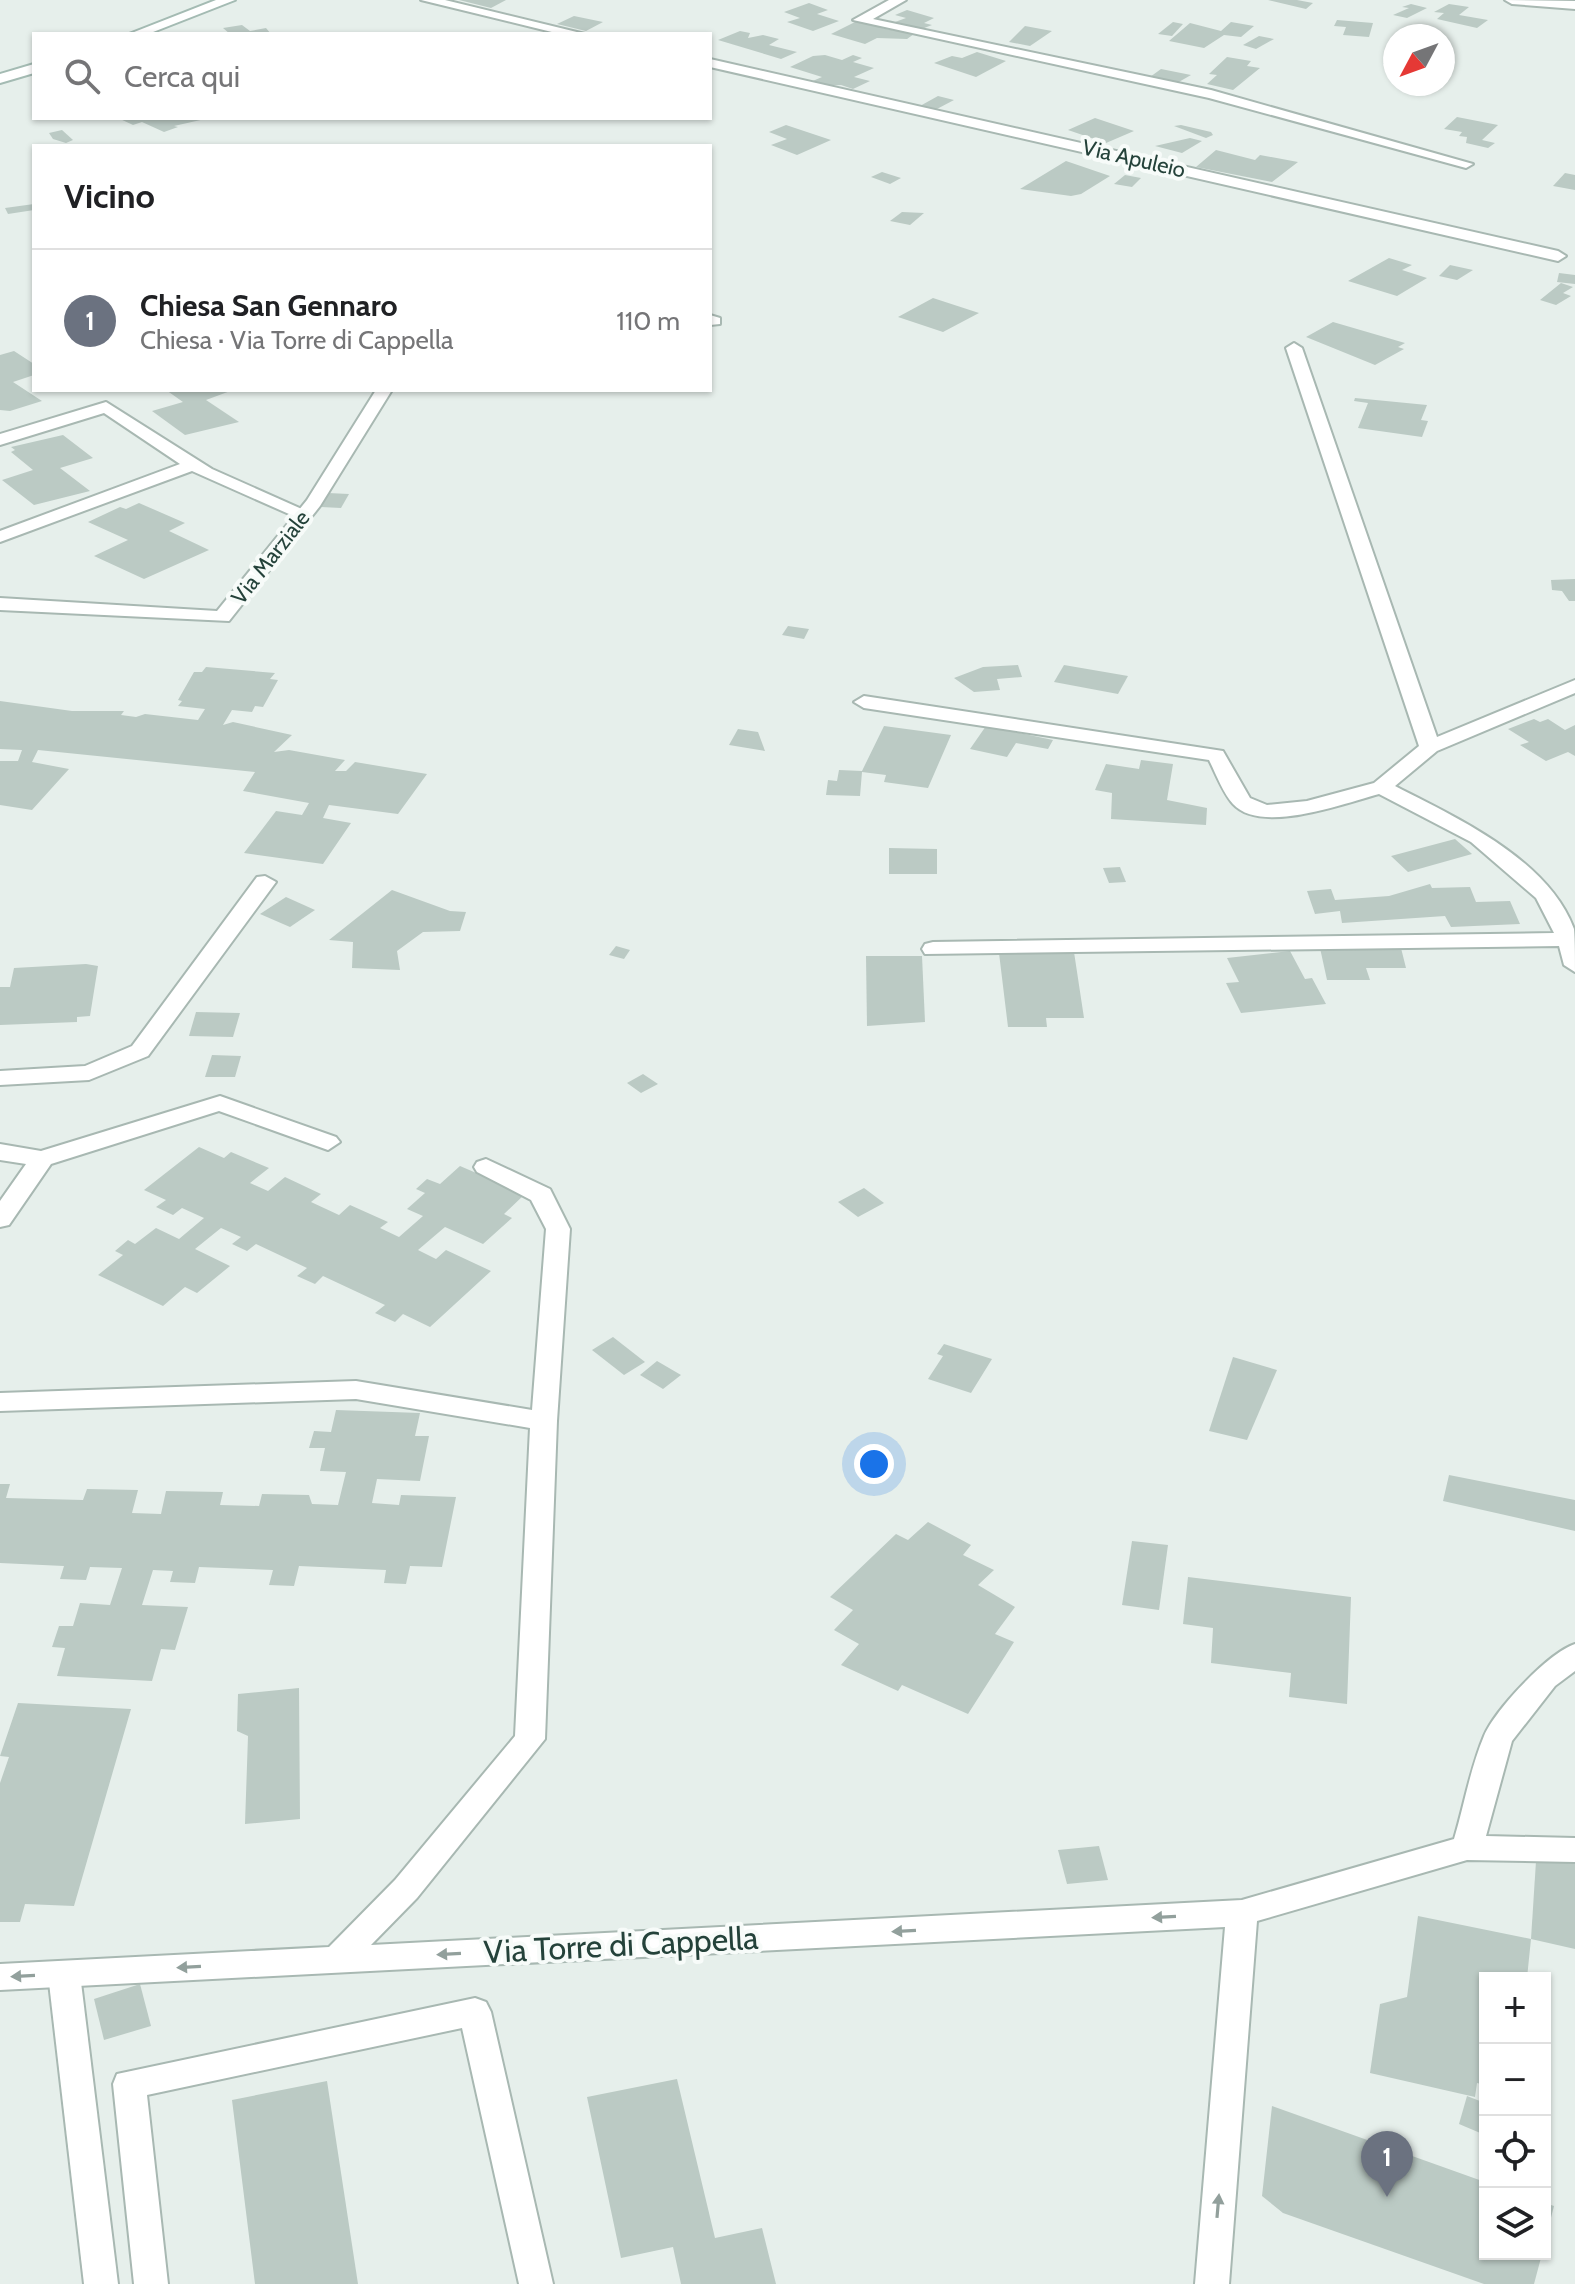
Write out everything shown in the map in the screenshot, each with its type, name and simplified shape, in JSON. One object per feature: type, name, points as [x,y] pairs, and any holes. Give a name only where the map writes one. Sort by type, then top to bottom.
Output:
[{"type":"street","points":[[141,32],[228,0]]},
{"type":"street","points":[[428,0],[569,32]]},
{"type":"street","points":[[899,0],[860,20],[1211,94],[1466,164]]},
{"type":"street","points":[[1512,0],[1575,5]]},
{"type":"street","name":"Via Apuleio","points":[[712,63],[1558,256]]},
{"type":"street","points":[[0,79],[32,69]]},
{"type":"street","points":[[1294,348],[1430,747]]},
{"type":"street","name":"Via Marziale","points":[[0,604],[222,617],[304,514],[383,392]]},
{"type":"street","points":[[0,440],[106,407],[193,465],[304,514]]},
{"type":"street","points":[[0,537],[193,465]]},
{"type":"street","points":[[864,702],[1216,755],[1242,802],[1265,812],[1308,807],[1381,787],[1430,747],[1575,686]]},
{"type":"street","points":[[1381,787],[1478,838],[1545,895],[1568,939],[1575,965]]},
{"type":"street","points":[[0,1078],[89,1073],[140,1051],[265,882]]},
{"type":"street","points":[[933,949],[1568,939]]},
{"type":"street","points":[[0,1152],[42,1159],[220,1103],[328,1142]]},
{"type":"street","points":[[0,1219],[42,1159]]},
{"type":"street","points":[[336,1960],[406,1889],[530,1739],[544,1421],[558,1229],[541,1195],[486,1167]]},
{"type":"street","points":[[0,1402],[14,1404],[356,1390],[544,1421]]},
{"type":"street","points":[[1467,1848],[1498,1737],[1545,1678],[1575,1655]]},
{"type":"street","name":"Via Torre di Cappella","points":[[0,1977],[1242,1913],[1467,1848],[1575,1850]]},
{"type":"street","points":[[1212,2284],[1242,1913]]},
{"type":"street","points":[[64,1974],[101,2284]]},
{"type":"street","points":[[151,2284],[129,2084],[475,2012],[536,2284]]},
{"type":"building","points":[[459,0],[506,0],[491,8]]},
{"type":"building","points":[[1268,0],[1297,0],[1313,3],[1306,9]]},
{"type":"building","points":[[809,3],[828,10],[817,14],[839,21],[813,31],[787,22],[800,18],[784,12]]},
{"type":"building","points":[[1411,4],[1427,8],[1407,18],[1393,15],[1409,8],[1402,7]]},
{"type":"building","points":[[1449,4],[1469,7],[1459,15],[1488,20],[1477,28],[1437,19],[1444,13],[1434,12]]},
{"type":"building","points":[[907,10],[934,18],[924,23],[932,25],[919,30],[895,22],[906,18],[895,15]]},
{"type":"building","points":[[574,16],[603,22],[586,31],[557,24]]},
{"type":"building","points":[[1337,20],[1373,23],[1369,37],[1343,35],[1346,27],[1334,26]]},
{"type":"building","points":[[857,21],[914,34],[907,39],[877,38],[865,44],[831,34]]},
{"type":"building","points":[[1173,22],[1183,24],[1172,36],[1158,34]]},
{"type":"building","points":[[1231,22],[1254,26],[1241,37],[1224,35],[1204,48],[1169,41],[1190,23],[1221,31]]},
{"type":"building","points":[[242,25],[250,31],[266,28],[269,32],[228,32],[223,28]]},
{"type":"building","points":[[1025,26],[1052,31],[1030,46],[1009,42]]},
{"type":"building","points":[[740,31],[750,33],[748,38],[763,35],[779,39],[769,45],[797,52],[781,59],[718,40]]},
{"type":"building","points":[[1259,36],[1274,39],[1256,49],[1243,45]]},
{"type":"building","points":[[977,52],[1006,61],[976,77],[934,63],[952,56],[962,58]]},
{"type":"building","points":[[825,55],[842,60],[853,55],[862,58],[853,62],[874,68],[854,77],[870,81],[853,89],[841,85],[817,86],[808,83],[822,77],[790,67],[813,56]]},
{"type":"building","points":[[1227,57],[1251,61],[1247,66],[1260,68],[1233,90],[1207,84],[1217,75],[1209,74]]},
{"type":"building","points":[[1161,69],[1191,75],[1177,83],[1150,77]]},
{"type":"building","points":[[938,96],[954,100],[935,110],[920,106]]},
{"type":"building","points":[[1457,117],[1498,125],[1482,140],[1495,143],[1488,148],[1466,143],[1467,137],[1459,136],[1462,132],[1444,129]]},
{"type":"building","points":[[1095,118],[1134,131],[1106,143],[1068,130]]},
{"type":"building","points":[[122,120],[201,120],[174,126],[178,127],[164,132],[142,122],[133,125]]},
{"type":"building","points":[[786,125],[831,140],[797,155],[771,145],[787,139],[769,132]]},
{"type":"building","points":[[1181,125],[1213,135],[1206,138],[1174,126]]},
{"type":"building","points":[[62,130],[73,140],[66,143],[53,139],[49,133]]},
{"type":"building","points":[[1190,138],[1202,141],[1182,153],[1155,146]]},
{"type":"building","points":[[1216,150],[1255,160],[1260,155],[1298,162],[1272,182],[1196,167]]},
{"type":"building","points":[[1066,161],[1110,176],[1081,194],[1071,196],[1020,189]]},
{"type":"building","points":[[882,172],[901,178],[890,184],[871,177]]},
{"type":"building","points":[[1565,173],[1575,175],[1575,190],[1553,186]]},
{"type":"building","points":[[1125,175],[1141,178],[1132,187],[1114,184]]},
{"type":"building","points":[[32,204],[32,210],[8,214],[5,208]]},
{"type":"building","points":[[902,212],[924,213],[910,225],[890,221]]},
{"type":"building","points":[[1389,258],[1412,265],[1402,270],[1427,278],[1397,296],[1348,281]]},
{"type":"building","points":[[1450,265],[1473,270],[1457,280],[1439,276]]},
{"type":"building","points":[[1559,273],[1575,275],[1575,284],[1557,282]]},
{"type":"building","points":[[1561,283],[1573,287],[1563,293],[1571,296],[1556,305],[1540,300]]},
{"type":"building","points":[[933,298],[979,313],[943,332],[898,317]]},
{"type":"building","points":[[1333,322],[1405,343],[1398,347],[1404,349],[1375,365],[1306,337]]},
{"type":"building","points":[[14,351],[32,363],[32,376],[13,382],[42,401],[10,411],[0,410],[0,355]]},
{"type":"building","points":[[169,392],[228,392],[206,400],[239,422],[185,435],[152,411],[183,402]]},
{"type":"building","points":[[1355,398],[1427,405],[1421,420],[1428,421],[1422,437],[1358,428],[1368,403],[1354,401]]},
{"type":"building","points":[[63,435],[93,458],[60,468],[90,491],[34,505],[2,480],[33,470],[11,452],[15,450],[11,447]]},
{"type":"building","points":[[328,493],[349,494],[341,508],[321,507]]},
{"type":"building","points":[[139,503],[185,523],[169,531],[209,550],[144,579],[94,556],[128,540],[88,522],[120,507],[126,509]]},
{"type":"building","points":[[1575,579],[1575,601],[1569,601],[1562,591],[1552,590],[1551,580]]},
{"type":"building","points":[[788,626],[809,629],[804,639],[782,635]]},
{"type":"building","points":[[1018,665],[1022,677],[997,679],[1000,690],[974,692],[954,678],[983,667]]},
{"type":"building","points":[[1064,665],[1128,676],[1118,694],[1054,682]]},
{"type":"building","points":[[206,667],[275,673],[270,679],[278,680],[263,707],[255,706],[252,712],[232,710],[223,725],[233,722],[292,735],[274,752],[289,750],[345,760],[335,771],[346,771],[355,762],[427,774],[398,814],[329,805],[323,818],[351,823],[323,864],[244,853],[276,811],[302,815],[309,803],[243,791],[255,772],[38,750],[32,762],[69,769],[32,810],[0,805],[0,761],[18,761],[22,750],[0,749],[0,701],[72,711],[124,711],[121,715],[136,717],[145,714],[198,720],[205,709],[178,706],[182,701],[178,700],[194,672],[202,672]]},
{"type":"building","points":[[1534,719],[1540,722],[1548,719],[1565,730],[1575,725],[1575,756],[1568,752],[1546,761],[1520,745],[1529,742],[1508,729]]},
{"type":"building","points":[[884,726],[951,735],[928,788],[884,782],[886,775],[862,772],[860,796],[826,795],[828,780],[837,781],[839,770],[862,771]]},
{"type":"building","points":[[986,726],[1053,740],[1048,749],[1016,743],[1007,757],[970,749]]},
{"type":"building","points":[[738,729],[758,732],[765,751],[729,745]]},
{"type":"building","points":[[1141,760],[1173,764],[1167,800],[1207,808],[1206,825],[1111,819],[1112,793],[1095,790],[1106,764],[1139,769]]},
{"type":"building","points":[[1455,839],[1472,854],[1408,872],[1391,856]]},
{"type":"building","points":[[889,848],[937,849],[937,874],[889,874]]},
{"type":"building","points":[[1120,867],[1126,882],[1109,883],[1103,868]]},
{"type":"building","points":[[1430,884],[1432,888],[1470,887],[1476,902],[1510,901],[1520,924],[1451,927],[1445,916],[1342,923],[1340,911],[1315,914],[1307,891],[1331,889],[1335,900],[1389,896]]},
{"type":"building","points":[[392,890],[450,911],[466,912],[460,931],[423,932],[397,951],[400,970],[352,968],[353,942],[329,940]]},
{"type":"building","points":[[286,897],[315,910],[290,927],[260,914]]},
{"type":"building","points":[[616,946],[630,950],[624,959],[609,955]]},
{"type":"building","points":[[1320,948],[1401,948],[1406,968],[1366,968],[1370,980],[1327,980]]},
{"type":"building","points":[[1290,951],[1305,979],[1312,978],[1326,1004],[1241,1013],[1226,983],[1239,982],[1227,958]]},
{"type":"building","points":[[1074,952],[1084,1018],[1046,1018],[1047,1027],[1008,1027],[999,953]]},
{"type":"building","points":[[866,956],[922,956],[925,1022],[867,1026]]},
{"type":"building","points":[[98,966],[90,1016],[77,1017],[77,1022],[0,1025],[0,987],[10,987],[14,968]]},
{"type":"building","points":[[196,1012],[240,1013],[233,1037],[189,1036]]},
{"type":"building","points":[[212,1055],[241,1056],[235,1077],[205,1077]]},
{"type":"building","points":[[643,1074],[658,1084],[641,1093],[627,1083]]},
{"type":"building","points":[[199,1147],[224,1158],[231,1152],[269,1168],[250,1183],[268,1191],[285,1177],[321,1194],[311,1202],[339,1215],[350,1205],[388,1222],[380,1228],[399,1237],[423,1216],[407,1209],[425,1193],[416,1189],[427,1179],[440,1184],[460,1166],[525,1194],[504,1214],[512,1218],[483,1244],[445,1227],[418,1250],[436,1259],[446,1250],[491,1271],[430,1327],[403,1314],[395,1322],[375,1313],[385,1305],[323,1276],[315,1284],[297,1276],[307,1268],[256,1244],[247,1251],[232,1244],[241,1237],[221,1228],[195,1249],[230,1266],[197,1293],[185,1287],[163,1306],[98,1275],[123,1255],[115,1251],[128,1240],[135,1244],[156,1228],[179,1239],[204,1218],[182,1208],[173,1215],[156,1207],[166,1200],[144,1190]]},
{"type":"building","points":[[864,1188],[884,1203],[858,1217],[838,1202]]},
{"type":"building","points":[[613,1337],[645,1362],[624,1375],[592,1350]]},
{"type":"building","points":[[944,1344],[992,1359],[971,1393],[928,1379],[943,1356],[937,1354]]},
{"type":"building","points":[[1233,1357],[1277,1370],[1247,1440],[1209,1431]]},
{"type":"building","points":[[657,1361],[681,1375],[663,1389],[640,1375]]},
{"type":"building","points":[[336,1410],[420,1413],[415,1436],[429,1436],[420,1481],[377,1479],[372,1503],[399,1505],[401,1495],[456,1497],[442,1567],[410,1566],[406,1584],[384,1583],[386,1570],[299,1566],[294,1586],[269,1585],[273,1570],[199,1567],[195,1583],[170,1582],[173,1571],[153,1570],[142,1605],[188,1607],[175,1650],[161,1649],[152,1681],[57,1676],[65,1648],[52,1647],[59,1626],[73,1626],[80,1603],[110,1605],[122,1568],[90,1567],[86,1580],[60,1579],[64,1566],[0,1563],[0,1484],[10,1484],[6,1498],[83,1500],[87,1489],[138,1490],[132,1513],[161,1514],[166,1491],[223,1492],[220,1505],[259,1506],[262,1494],[309,1495],[312,1504],[338,1505],[346,1472],[320,1471],[325,1448],[309,1448],[314,1431],[331,1432]]},
{"type":"building","points":[[1449,1475],[1575,1500],[1575,1531],[1443,1501]]},
{"type":"building","points":[[928,1522],[971,1545],[963,1555],[994,1570],[978,1585],[1015,1607],[995,1634],[1014,1642],[968,1714],[902,1685],[898,1691],[841,1665],[859,1644],[834,1630],[853,1610],[830,1597],[896,1534],[908,1540]]},
{"type":"building","points":[[1132,1541],[1168,1545],[1159,1610],[1122,1605]]},
{"type":"building","points":[[1188,1577],[1351,1597],[1347,1704],[1289,1697],[1291,1673],[1211,1663],[1213,1628],[1183,1624]]},
{"type":"building","points":[[299,1688],[300,1819],[245,1824],[248,1736],[237,1731],[238,1694]]},
{"type":"building","points":[[18,1703],[131,1709],[74,1906],[25,1904],[20,1922],[0,1922],[0,1783],[9,1757],[0,1756]]},
{"type":"building","points":[[1099,1846],[1108,1880],[1067,1884],[1058,1850]]},
{"type":"building","points":[[1575,1860],[1575,1949],[1531,1939],[1536,1861]]},
{"type":"building","points":[[1418,1916],[1531,1939],[1528,1972],[1479,1972],[1479,2084],[1475,2097],[1370,2073],[1380,2004],[1407,1997]]},
{"type":"building","points":[[140,1984],[151,2026],[104,2040],[94,1999]]},
{"type":"building","points":[[677,2079],[715,2238],[762,2228],[776,2284],[681,2284],[673,2247],[621,2258],[587,2097]]},
{"type":"building","points":[[327,2081],[358,2284],[255,2284],[232,2100]]},
{"type":"building","points":[[1467,2096],[1479,2101],[1479,2132],[1459,2124]]},
{"type":"building","points":[[1272,2106],[1479,2180],[1479,2260],[1540,2260],[1534,2284],[1484,2284],[1283,2213],[1262,2196]]},
{"type":"place","name":"Chiesa San Gennaro","points":[[1387,2197]]}]
